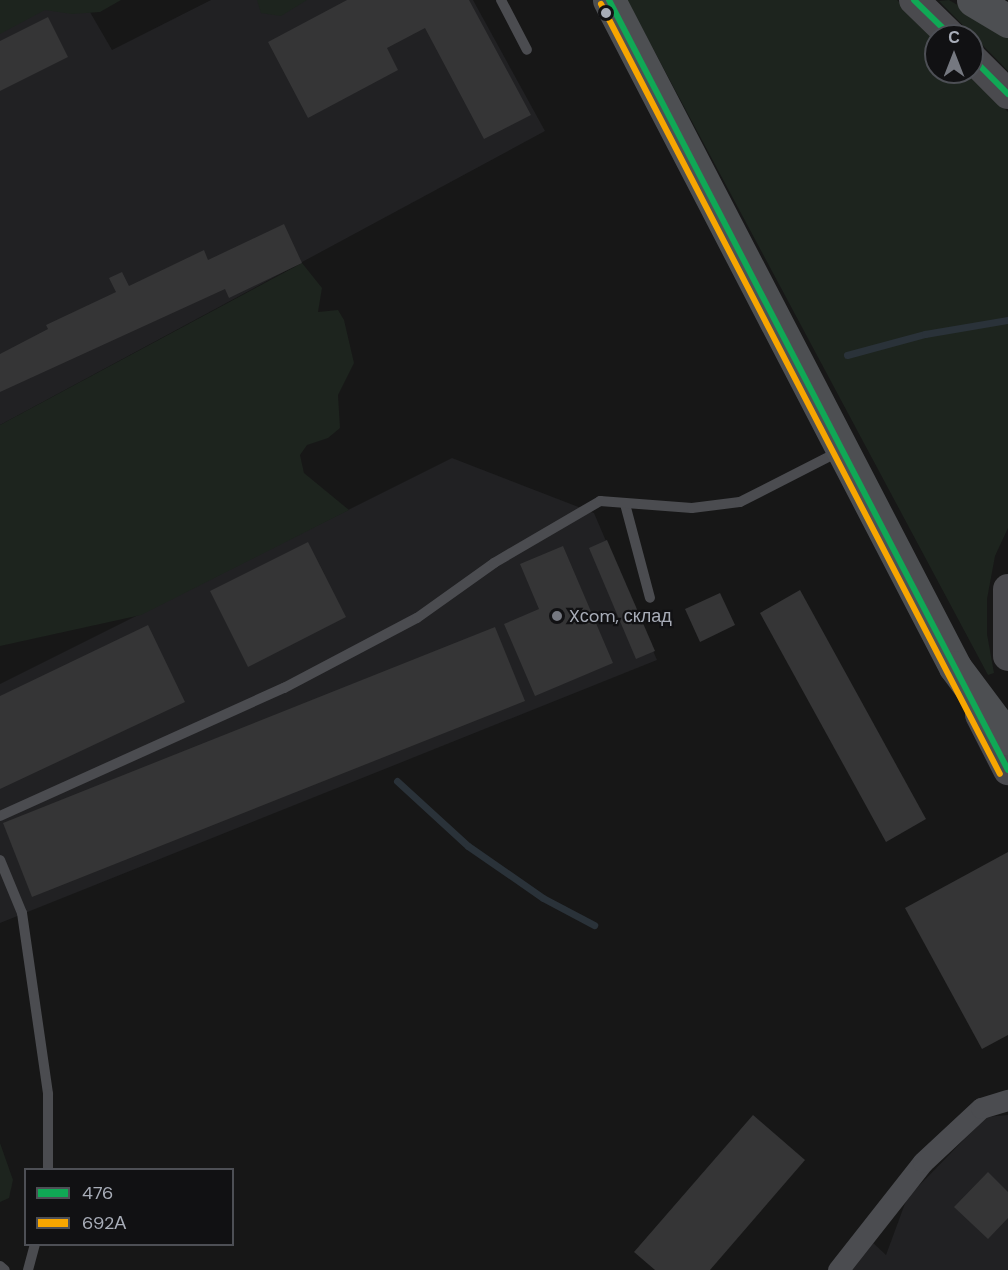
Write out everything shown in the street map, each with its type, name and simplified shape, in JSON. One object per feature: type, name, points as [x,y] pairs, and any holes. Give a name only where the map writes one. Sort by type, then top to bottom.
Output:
[{"type":"main road","points":[[609,0],[1008,770]]},
{"type":"main road","points":[[914,0],[939,24]]},
{"type":"main road","points":[[973,0],[1008,21]]},
{"type":"main road","points":[[984,69],[1008,94]]},
{"type":"main road","points":[[1008,589],[1008,656]]},
{"type":"main road","points":[[956,667],[1008,738]]},
{"type":"street","points":[[838,1270],[923,1162],[981,1108],[1008,1100]]},
{"type":"lane","points":[[501,0],[527,50]]},
{"type":"lane","points":[[0,816],[295,683],[417,618],[494,563],[600,501],[692,508],[740,502],[843,450]]},
{"type":"lane","points":[[625,504],[650,598]]},
{"type":"lane","points":[[0,860],[22,913],[48,1094],[48,1168]]},
{"type":"lane","points":[[28,1270],[35,1246]]},
{"type":"lane","points":[[0,1266],[5,1270]]},
{"type":"shaded area","points":[[0,0],[121,0],[100,12],[72,14],[45,10],[0,34]]},
{"type":"shaded area","points":[[83,0],[112,50],[211,0],[473,0],[545,131],[0,425],[0,1]]},
{"type":"shaded area","points":[[257,0],[307,0],[281,16],[261,13]]},
{"type":"shaded area","points":[[627,0],[897,0],[924,27],[924,84],[981,84],[1008,112],[1008,528],[995,556],[987,599],[987,634],[994,673],[988,675]]},
{"type":"shaded area","points":[[949,0],[1008,35],[1008,71],[984,47],[984,24],[962,24],[939,1]]},
{"type":"shaded area","points":[[302,263],[322,288],[318,312],[338,310],[344,320],[354,363],[338,395],[340,428],[328,438],[307,445],[300,455],[304,473],[349,510],[141,615],[0,646],[0,425]]},
{"type":"shaded area","points":[[452,458],[594,513],[657,660],[0,923],[0,684]]},
{"type":"shaded area","points":[[1008,1115],[1008,1270],[845,1270],[870,1240],[886,1255],[907,1198],[986,1117]]},
{"type":"shaded area","points":[[0,1143],[13,1180],[9,1198],[0,1202]]},
{"type":"building","points":[[347,0],[469,0],[531,115],[484,139],[425,28],[387,48],[398,70],[308,118],[268,42]]},
{"type":"building","points":[[48,17],[68,57],[0,91],[0,41]]},
{"type":"building","points":[[284,224],[302,263],[229,298],[225,289],[0,392],[0,354],[48,329],[46,325],[116,292],[109,278],[122,272],[129,286],[204,250],[208,260]]},
{"type":"building","points":[[607,540],[655,651],[636,659],[589,548]]},
{"type":"building","points":[[308,542],[346,617],[248,667],[210,591]]},
{"type":"building","name":"Xсom, склад","points":[[563,546],[613,663],[535,696],[504,624],[539,609],[520,564]]},
{"type":"building","points":[[800,590],[926,819],[886,842],[760,613]]},
{"type":"building","points":[[720,593],[735,625],[700,642],[685,609]]},
{"type":"building","points":[[148,625],[185,702],[0,789],[0,696]]},
{"type":"building","points":[[495,627],[525,701],[32,897],[3,823]]},
{"type":"building","points":[[1008,852],[1008,1035],[982,1049],[905,908]]},
{"type":"building","points":[[753,1115],[805,1160],[710,1270],[655,1270],[634,1252]]},
{"type":"building","points":[[988,1172],[1008,1192],[1008,1218],[988,1239],[954,1207]]},
{"type":"waterway","points":[[847,355],[925,334],[1008,320]]},
{"type":"waterway","points":[[397,781],[468,846],[543,898],[594,925]]},
{"type":"transit line","name":"476","points":[[609,0],[1008,770]]},
{"type":"transit line","name":"476","points":[[914,0],[939,24]]},
{"type":"transit line","name":"692А","points":[[601,4],[1000,774]]},
{"type":"transit line","name":"476","points":[[984,70],[1008,94]]},
{"type":"place","name":"Xсom, склад","points":[[557,616]]}]
